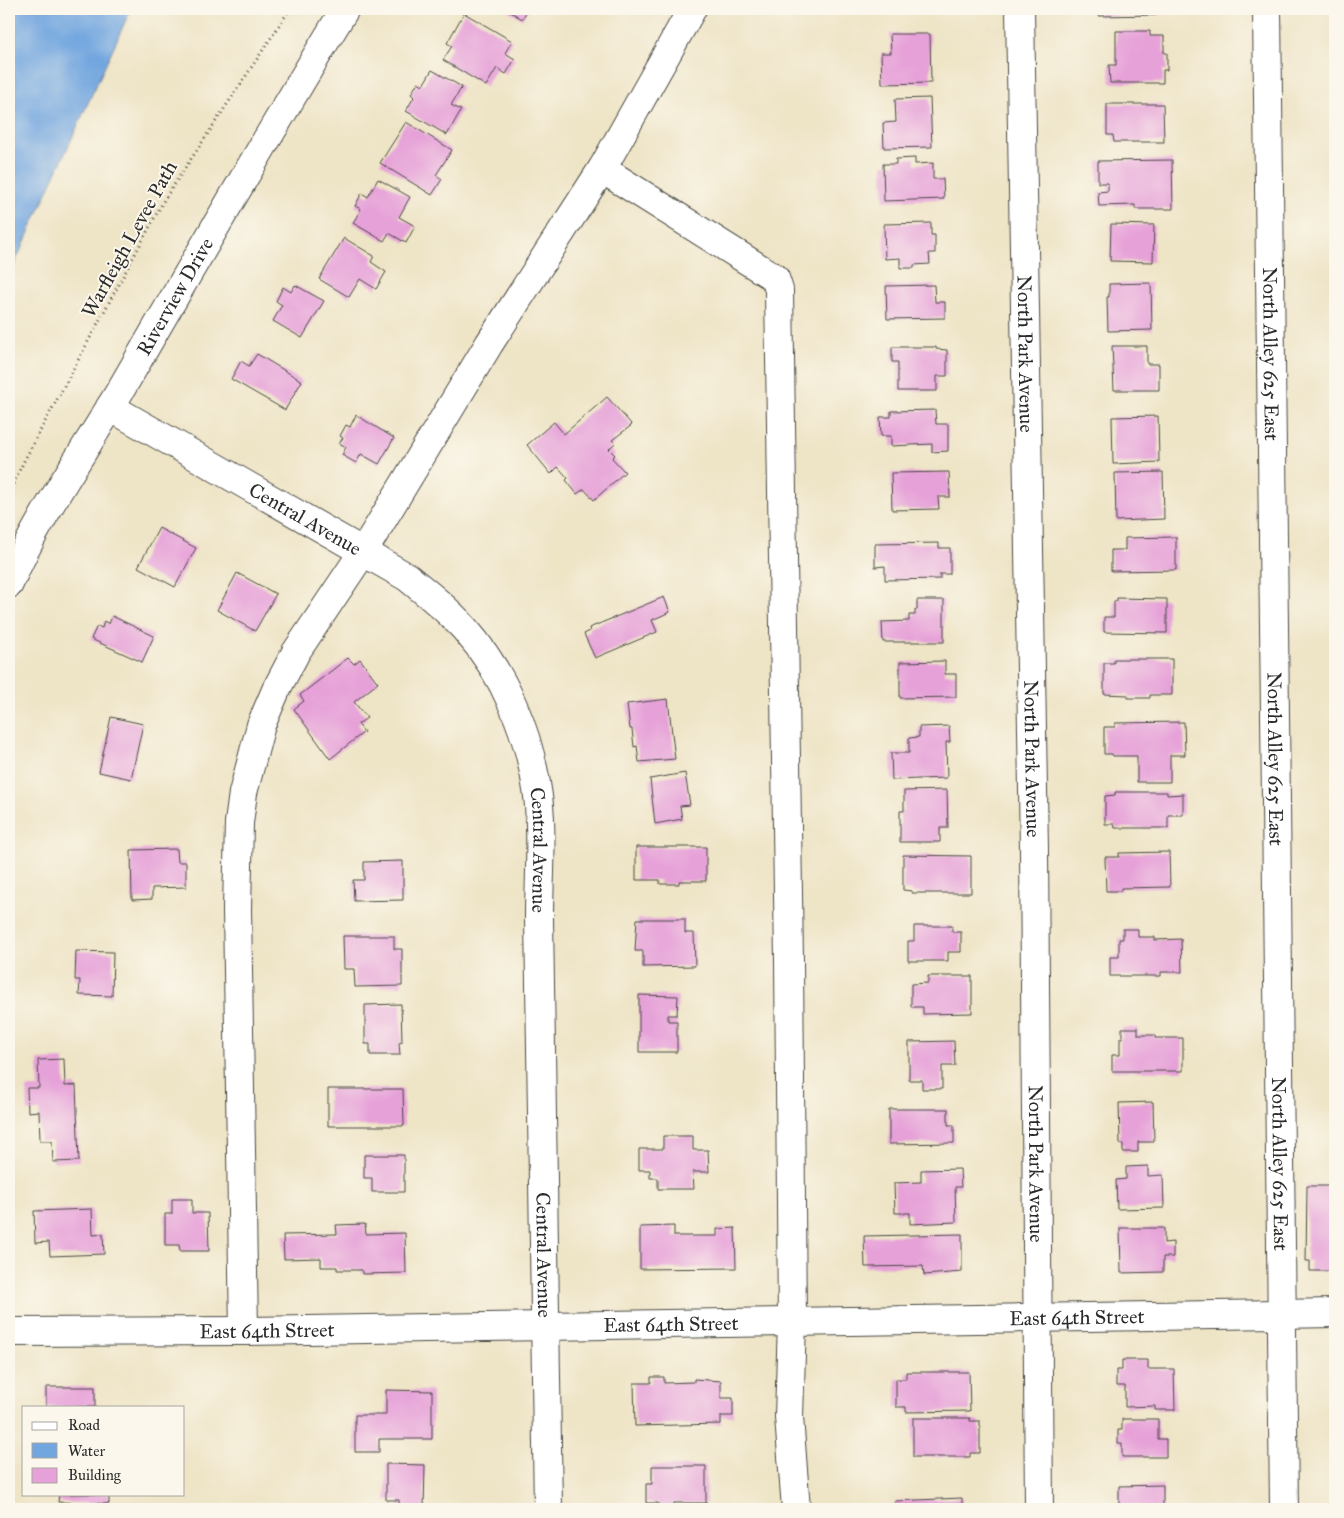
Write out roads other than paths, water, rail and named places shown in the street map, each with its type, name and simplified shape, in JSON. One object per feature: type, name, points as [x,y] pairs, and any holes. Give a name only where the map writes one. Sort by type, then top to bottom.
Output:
[{"type":"street","name":"Riverview Drive","points":[[9,584],[42,518],[110,407],[300,82],[345,9]]},
{"type":"street","points":[[244,1331],[238,823],[243,793],[261,725],[276,690],[296,652],[363,552],[490,344],[602,169],[692,9]]},
{"type":"street","name":"North Park Avenue","points":[[1020,9],[1034,830],[1039,1509]]},
{"type":"street","name":"North Alley 625 East","points":[[1267,9],[1284,1509]]},
{"type":"street","points":[[602,169],[775,278],[779,290],[790,981],[792,1322],[789,1417],[796,1509]]},
{"type":"street","name":"Central Avenue","points":[[110,407],[407,577],[437,600],[464,627],[487,658],[506,690],[516,713],[532,760],[540,825],[539,918],[548,1509]]},
{"type":"street","name":"East 64th Street","points":[[9,1332],[244,1331],[1335,1313]]},
{"type":"water","points":[[9,9],[131,9],[9,276]]}]
